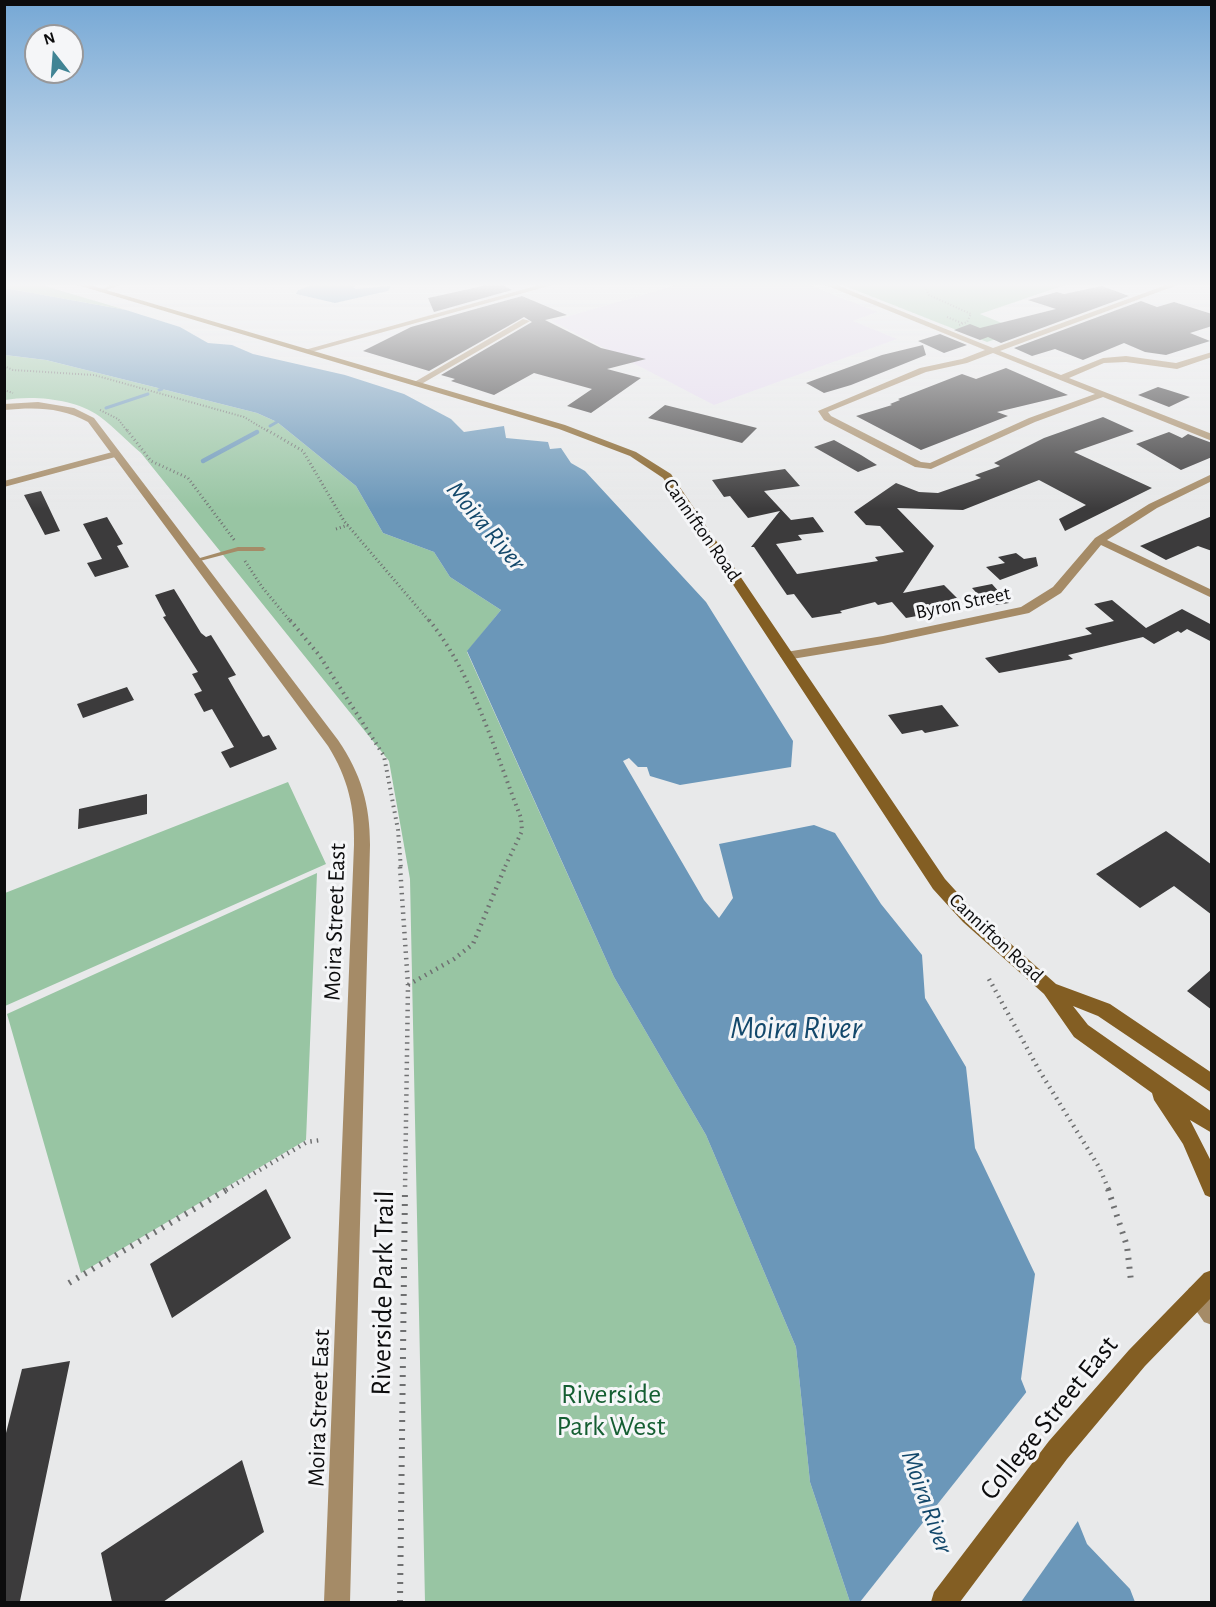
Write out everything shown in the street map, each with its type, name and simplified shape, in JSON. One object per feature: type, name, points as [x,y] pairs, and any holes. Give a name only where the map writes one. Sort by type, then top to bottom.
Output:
[{"type":"main road","name":"Cannifton Road","points":[[332,359],[604,441],[633,454],[667,476],[734,573],[786,656],[939,884],[985,932],[1050,989],[1081,1031],[1212,1124]]},
{"type":"main road","name":"Cannifton Road","points":[[1050,989],[1104,1010],[1212,1084]]},
{"type":"main road","points":[[1154,1084],[1190,1137],[1212,1188]]},
{"type":"main road","name":"College Street East","points":[[944,1602],[1058,1450],[1137,1359],[1209,1291]]},
{"type":"street","points":[[415,384],[459,359]]},
{"type":"street","points":[[968,359],[923,370],[873,388],[825,408],[824,414],[919,465],[932,466],[1032,420],[1101,395]]},
{"type":"street","points":[[1012,359],[1212,438]]},
{"type":"street","points":[[1061,378],[1103,361],[1126,359],[1176,366],[1197,359]]},
{"type":"street","name":"Moira Street East","points":[[4,407],[48,405],[80,413],[91,420],[346,762],[358,786],[363,813],[337,1602]]},
{"type":"street","points":[[4,484],[116,454]]},
{"type":"street","name":"Byron Street","points":[[786,656],[883,640],[1025,610],[1057,590],[1099,540],[1153,506],[1212,477]]},
{"type":"street","points":[[1099,540],[1212,595]]},
{"type":"lane","points":[[196,560],[238,549],[263,549]]},
{"type":"path","points":[[4,366],[13,370],[62,371],[94,375],[244,417],[303,451],[348,525],[336,529]]},
{"type":"path","name":"Riverside Park Trail","points":[[348,525],[431,623],[452,652],[472,694],[521,818],[522,831],[473,944],[454,959],[408,985],[400,1602]]},
{"type":"path","points":[[989,979],[1039,1070],[1099,1167],[1117,1210],[1127,1246],[1131,1281]]},
{"type":"path","points":[[69,1283],[307,1142],[321,1140]]},
{"type":"shaded area","points":[[625,359],[842,359],[714,405]]},
{"type":"green space","name":"Riverside Park West","points":[[5,359],[38,359],[257,413],[277,422],[356,486],[383,533],[434,552],[450,577],[501,610],[467,652],[614,977],[706,1135],[796,1347],[810,1482],[850,1602],[425,1602],[410,879],[389,761],[141,453],[90,410],[67,402],[41,398],[5,400]]},
{"type":"green space","points":[[288,782],[326,864],[5,1006],[5,893]]},
{"type":"green space","points":[[317,873],[306,1140],[81,1273],[7,1014]]},
{"type":"water","name":"Moira River","points":[[38,359],[275,359],[345,375],[404,394],[451,419],[464,432],[504,426],[506,438],[548,442],[550,449],[561,448],[571,463],[585,471],[706,602],[793,741],[791,767],[680,785],[650,776],[647,767],[638,767],[629,758],[623,761],[704,900],[719,918],[733,898],[719,844],[814,825],[835,833],[881,904],[922,955],[925,998],[966,1067],[975,1148],[1035,1274],[1021,1379],[1087,1544],[1130,1589],[1135,1602],[850,1602],[810,1482],[796,1347],[706,1135],[614,977],[467,651],[501,610],[450,577],[434,552],[383,533],[356,486],[277,422],[257,413]]},
{"type":"pier","points":[[1028,1390],[1080,1518],[1021,1602],[860,1602]]},
{"type":"building","points":[[389,359],[450,359],[429,371]]},
{"type":"building","points":[[468,359],[646,359],[607,369],[641,378],[591,413],[567,406],[592,389],[534,373],[494,395],[451,381],[455,379],[441,375]]},
{"type":"building","points":[[871,359],[916,359],[851,385],[824,393],[806,383]]},
{"type":"building","points":[[1006,368],[1068,395],[997,412],[1008,416],[921,450],[856,416],[892,405],[890,404],[900,400],[898,399],[962,374],[976,379]]},
{"type":"building","points":[[1158,387],[1190,397],[1169,407],[1138,395]]},
{"type":"building","points":[[665,405],[757,428],[742,443],[648,418]]},
{"type":"building","points":[[1103,417],[1134,431],[1074,452],[1152,488],[1065,531],[1059,519],[1086,505],[1039,480],[963,510],[897,508],[934,546],[903,593],[944,585],[962,603],[924,610],[928,614],[906,618],[892,602],[878,605],[875,602],[840,611],[842,613],[812,618],[794,594],[787,595],[754,547],[751,547],[780,511],[748,518],[730,496],[724,497],[712,480],[785,469],[800,486],[764,491],[791,520],[813,517],[824,532],[798,535],[802,540],[776,544],[797,574],[878,561],[875,557],[904,552],[880,526],[866,525],[854,512],[896,483],[919,492],[938,493],[981,478],[975,475],[1000,466],[994,463],[1044,438]]},
{"type":"building","points":[[1169,432],[1182,438],[1188,434],[1212,443],[1212,457],[1181,470],[1136,444]]},
{"type":"building","points":[[834,440],[877,465],[858,472],[814,447]]},
{"type":"building","points":[[41,491],[60,531],[45,535],[24,495]]},
{"type":"building","points":[[1212,516],[1212,551],[1198,546],[1166,560],[1140,546]]},
{"type":"building","points":[[107,517],[123,544],[117,546],[129,567],[95,577],[87,563],[102,559],[83,524]]},
{"type":"building","points":[[1016,553],[1024,559],[1036,557],[1038,566],[1000,580],[986,567],[1005,563],[998,557]]},
{"type":"building","points":[[992,584],[1009,603],[989,606],[972,588]]},
{"type":"building","points":[[174,589],[201,633],[206,637],[211,635],[236,675],[228,678],[236,692],[263,737],[269,735],[277,749],[230,768],[221,752],[234,747],[212,709],[204,712],[194,694],[202,691],[192,674],[198,672],[163,617],[166,616],[155,595]]},
{"type":"building","points":[[1112,600],[1146,628],[1182,609],[1212,625],[1212,642],[1187,629],[1181,633],[1178,631],[1154,644],[1143,637],[1068,655],[1073,659],[999,673],[985,658],[1092,634],[1085,628],[1114,621],[1094,604]]},
{"type":"building","points":[[127,687],[134,700],[83,718],[77,704]]},
{"type":"building","points":[[942,705],[959,726],[925,733],[922,730],[902,734],[888,715]]},
{"type":"building","points":[[147,794],[147,814],[78,829],[79,809]]},
{"type":"building","points":[[1166,831],[1212,865],[1212,915],[1174,886],[1140,908],[1096,874]]},
{"type":"building","points":[[1212,969],[1212,1010],[1187,991]]},
{"type":"building","points":[[266,1189],[291,1238],[172,1318],[150,1264]]},
{"type":"building","points":[[70,1361],[20,1601],[4,1602],[4,1441],[22,1369]]},
{"type":"building","points":[[242,1460],[264,1532],[163,1602],[112,1602],[101,1553]]},
{"type":"waterway","points":[[106,408],[148,394]]},
{"type":"waterway","points":[[270,426],[277,422]]},
{"type":"waterway","points":[[203,461],[257,432]]}]
